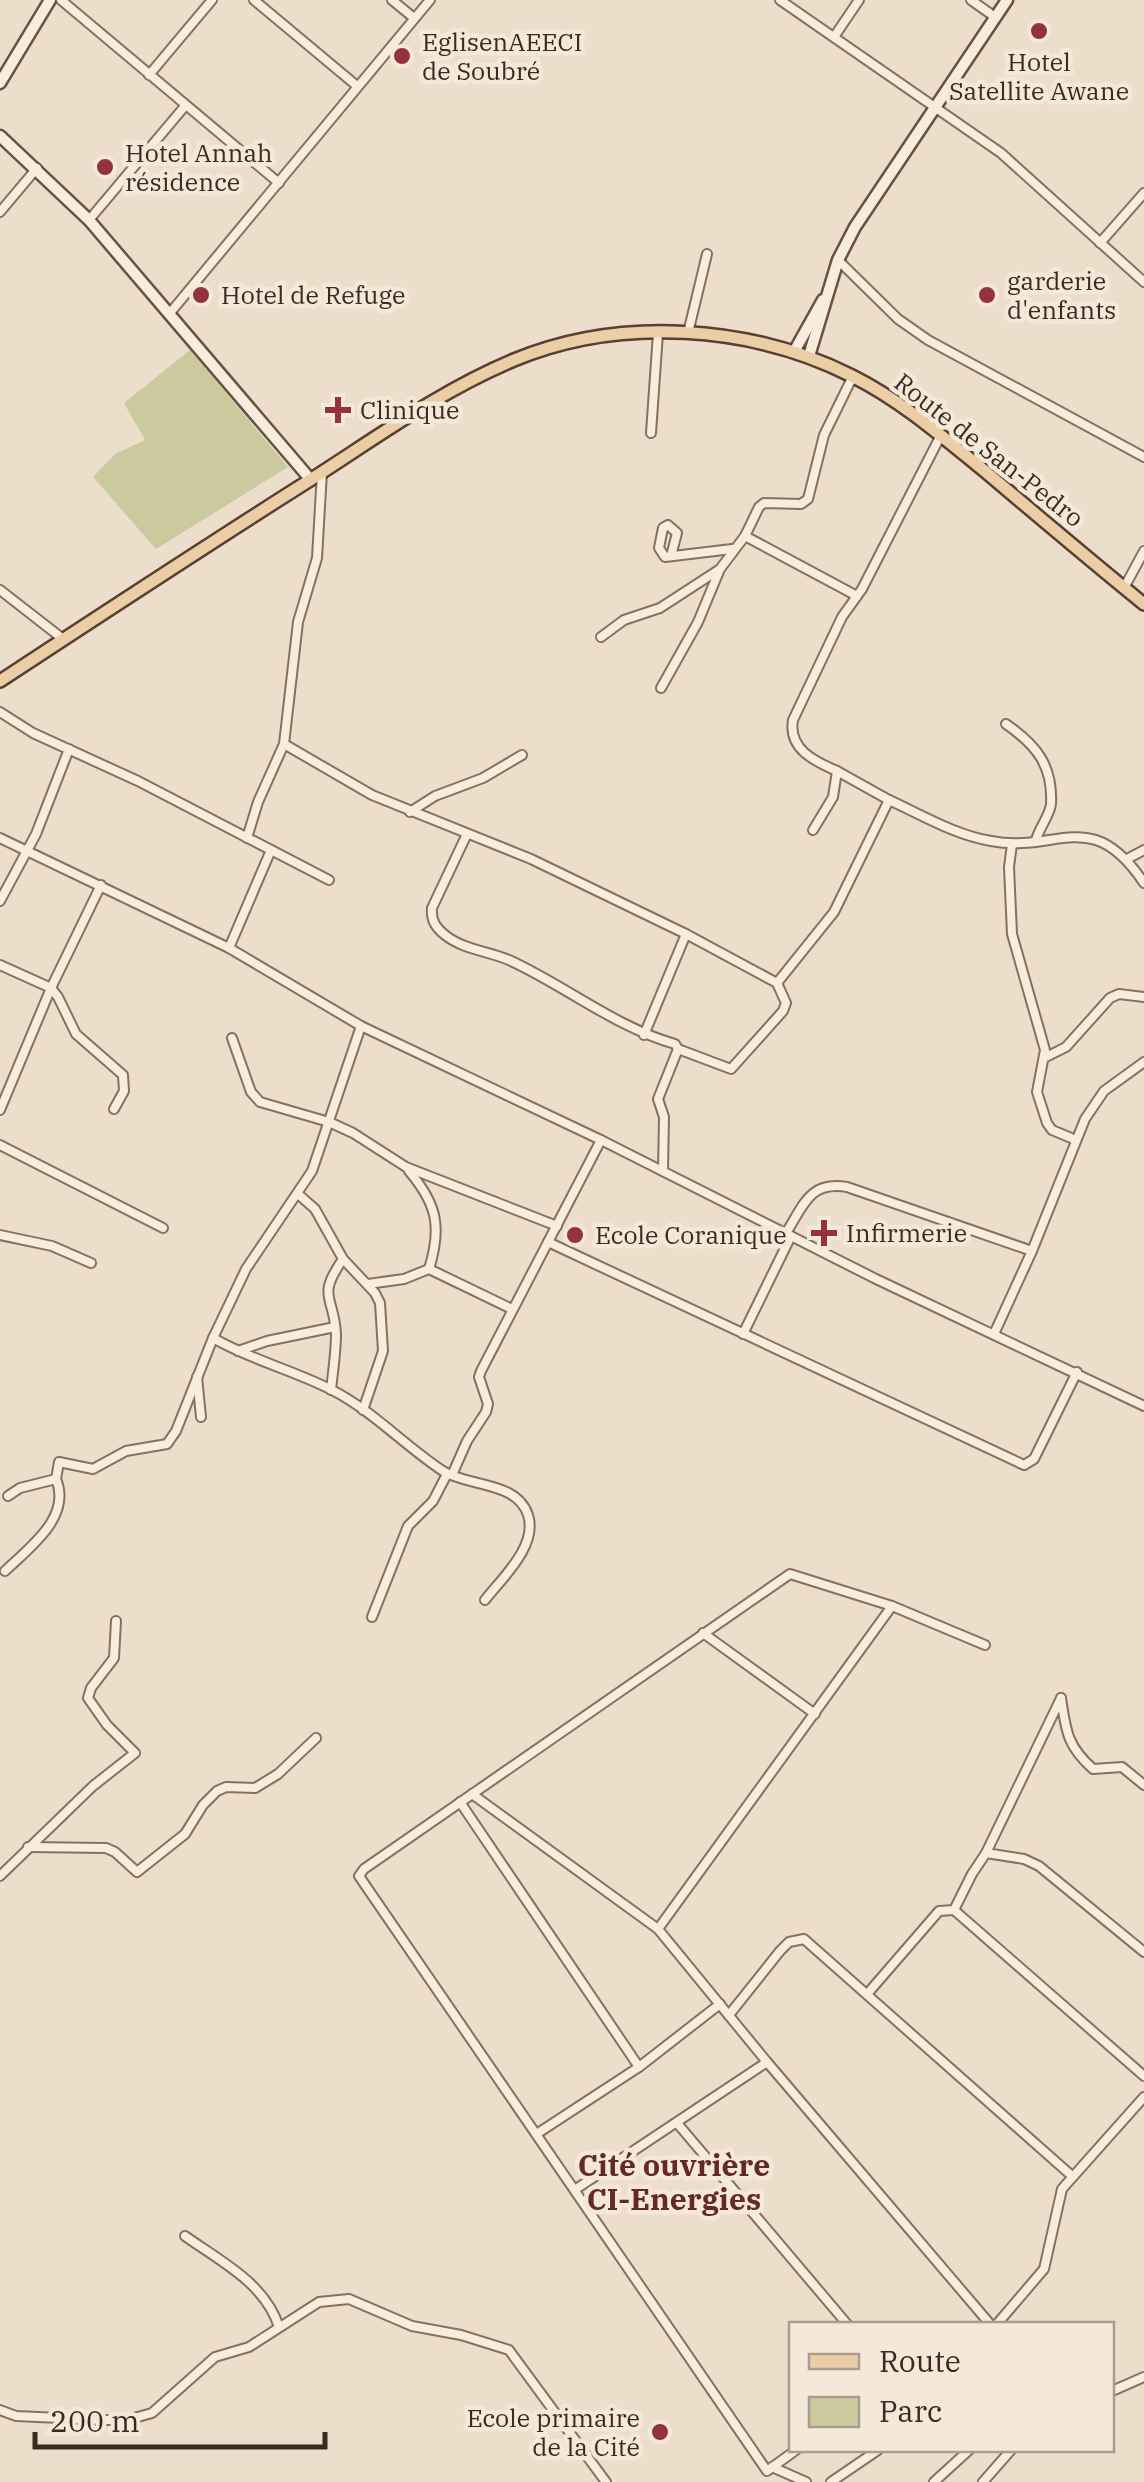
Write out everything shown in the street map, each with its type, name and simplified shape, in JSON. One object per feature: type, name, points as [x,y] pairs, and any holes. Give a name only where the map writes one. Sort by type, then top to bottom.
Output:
[{"type":"main road","name":"Route de San-Pedro","points":[[0,681],[426,404],[514,360],[612,336],[688,333],[764,342],[795,350],[852,376],[906,408],[941,435],[1144,604]]},
{"type":"street","points":[[0,83],[50,0]]},
{"type":"street","points":[[62,0],[278,183]]},
{"type":"street","points":[[149,75],[212,0]]},
{"type":"street","points":[[254,0],[357,86]]},
{"type":"street","points":[[392,0],[414,18]]},
{"type":"street","points":[[170,313],[430,0]]},
{"type":"street","points":[[780,0],[1001,153],[1144,282]]},
{"type":"street","points":[[834,38],[859,0]]},
{"type":"street","points":[[970,0],[996,17]]},
{"type":"street","points":[[808,356],[838,260],[855,227],[1007,0]]},
{"type":"street","points":[[88,220],[185,106]]},
{"type":"street","points":[[0,136],[88,220],[317,476],[318,558],[298,622],[284,744],[247,838]]},
{"type":"street","points":[[0,212],[37,168]]},
{"type":"street","points":[[1100,243],[1144,193]]},
{"type":"street","points":[[688,333],[707,254]]},
{"type":"street","points":[[838,260],[898,319],[928,340],[1144,458]]},
{"type":"street","points":[[795,350],[826,295]]},
{"type":"street","points":[[651,433],[658,333]]},
{"type":"street","points":[[661,688],[698,622],[720,569],[761,504],[801,504],[808,500],[824,436],[852,376]]},
{"type":"street","points":[[941,435],[857,596],[842,617],[796,712],[791,728],[798,746],[808,756],[956,831],[1012,844],[1087,837],[1127,859],[1144,883]]},
{"type":"street","points":[[744,536],[857,596]]},
{"type":"street","points":[[671,556],[732,549]]},
{"type":"street","points":[[1124,588],[1144,551]]},
{"type":"street","points":[[601,638],[624,620],[670,602],[720,569]]},
{"type":"street","points":[[0,590],[64,639]]},
{"type":"street","points":[[0,712],[329,880]]},
{"type":"street","points":[[1006,724],[1037,748],[1047,768],[1052,808],[1036,840]]},
{"type":"street","points":[[284,744],[372,795],[531,859],[686,934],[777,984],[786,1003],[783,1012],[731,1069],[675,1044],[644,1036],[506,958],[468,948],[432,921],[432,908],[468,834]]},
{"type":"street","points":[[0,901],[27,852],[69,749]]},
{"type":"street","points":[[410,812],[435,796],[483,778],[522,754]]},
{"type":"street","points":[[813,830],[833,797],[837,771]]},
{"type":"street","points":[[777,984],[834,912],[890,800]]},
{"type":"street","points":[[0,838],[229,948],[360,1026],[1144,1406]]},
{"type":"street","points":[[1012,844],[1008,867],[1012,934],[1046,1057],[1038,1080],[1040,1104],[1052,1130],[1076,1140]]},
{"type":"street","points":[[229,948],[271,850]]},
{"type":"street","points":[[1127,859],[1144,850]]},
{"type":"street","points":[[0,1110],[50,988],[101,885]]},
{"type":"street","points":[[644,1036],[686,934]]},
{"type":"street","points":[[0,966],[50,988],[58,996],[76,1034],[122,1074],[126,1082],[114,1110]]},
{"type":"street","points":[[1046,1057],[1066,1047],[1114,995],[1144,997]]},
{"type":"street","points":[[5,1572],[55,1517],[62,1498],[56,1478],[59,1462],[94,1469],[132,1449],[167,1444],[176,1431],[246,1269],[312,1171],[360,1026]]},
{"type":"street","points":[[232,1038],[251,1092],[260,1102],[329,1122],[406,1168],[556,1226]]},
{"type":"street","points":[[663,1172],[664,1117],[658,1098],[678,1048]]},
{"type":"street","points":[[994,1334],[1032,1252],[1076,1140],[1104,1091],[1144,1062]]},
{"type":"street","points":[[372,1617],[408,1526],[433,1501],[486,1412],[488,1404],[478,1377],[601,1140]]},
{"type":"street","points":[[0,1146],[163,1228]]},
{"type":"street","points":[[406,1168],[428,1194],[439,1232],[429,1269]]},
{"type":"street","points":[[743,1334],[788,1235],[818,1188],[847,1187],[1032,1252]]},
{"type":"street","points":[[298,1194],[321,1218],[343,1259],[380,1304],[384,1345],[362,1410]]},
{"type":"street","points":[[0,1236],[42,1243],[91,1262]]},
{"type":"street","points":[[548,1242],[1024,1465],[1034,1459],[1077,1372]]},
{"type":"street","points":[[332,1390],[336,1327],[328,1302],[328,1284],[343,1259]]},
{"type":"street","points":[[367,1284],[385,1283],[429,1269],[512,1309]]},
{"type":"street","points":[[236,1352],[267,1341],[336,1327]]},
{"type":"street","points":[[213,1338],[236,1352],[332,1390],[449,1474],[505,1492],[524,1507],[530,1532],[525,1546],[485,1600]]},
{"type":"street","points":[[197,1376],[201,1417]]},
{"type":"street","points":[[8,1496],[20,1488],[56,1478]]},
{"type":"street","points":[[793,2452],[767,2471],[359,1876],[790,1574],[892,1606],[986,1645]]},
{"type":"street","points":[[658,1930],[892,1606]]},
{"type":"street","points":[[0,1876],[92,1786],[134,1753],[88,1698],[114,1658],[116,1621]]},
{"type":"street","points":[[703,1633],[815,1714]]},
{"type":"street","points":[[954,1910],[1061,1698],[1067,1736],[1075,1754],[1092,1769],[1122,1767],[1144,1785]]},
{"type":"street","points":[[28,1847],[106,1848],[137,1872],[185,1834],[217,1790],[255,1788],[278,1774],[316,1738]]},
{"type":"street","points":[[472,1794],[658,1930],[992,2322]]},
{"type":"street","points":[[460,1802],[639,2067]]},
{"type":"street","points":[[986,1852],[1039,1866],[1144,1952]]},
{"type":"street","points":[[868,1993],[939,1911],[954,1910],[1144,2073]]},
{"type":"street","points":[[729,2015],[790,1942],[804,1940],[1072,2176]]},
{"type":"street","points":[[538,2134],[639,2067],[720,2004]]},
{"type":"street","points":[[576,2190],[767,2062]]},
{"type":"street","points":[[1144,2062],[1144,2073]]},
{"type":"street","points":[[996,2322],[1044,2269],[1062,2189],[1144,2097]]},
{"type":"street","points":[[678,2123],[845,2322]]},
{"type":"street","points":[[185,2236],[250,2283],[269,2304],[279,2327]]},
{"type":"street","points":[[0,2410],[38,2418],[137,2418],[152,2413],[215,2357],[249,2347],[319,2302],[349,2299],[412,2326],[509,2350],[606,2482]]},
{"type":"street","points":[[1114,2389],[1144,2377]]},
{"type":"street","points":[[830,2482],[875,2452]]},
{"type":"street","points":[[934,2482],[967,2452]]},
{"type":"street","points":[[983,2482],[1009,2452]]},
{"type":"street","points":[[772,2467],[806,2482]]},
{"type":"green space","points":[[190,350],[288,467],[156,549],[93,477],[115,454],[145,440],[124,403]]},
{"type":"place","name":"Hotel Satellite Awane","points":[[1039,31]]},
{"type":"place","name":"EglisenAEECI de Soubré","points":[[402,56]]},
{"type":"place","name":"Hotel Annah résidence","points":[[105,167]]},
{"type":"place","name":"Hotel de Refuge","points":[[201,295]]},
{"type":"place","name":"garderie d'enfants","points":[[987,295]]},
{"type":"place","name":"Clinique","points":[[338,410]]},
{"type":"place","name":"Infirmerie","points":[[824,1233]]},
{"type":"place","name":"Ecole Coranique","points":[[575,1235]]},
{"type":"place","name":"Ecole primaire de la Cité","points":[[660,2432]]},
{"type":"district","name":"Cité ouvrière CI-Energies","points":[[674,2183]]}]
